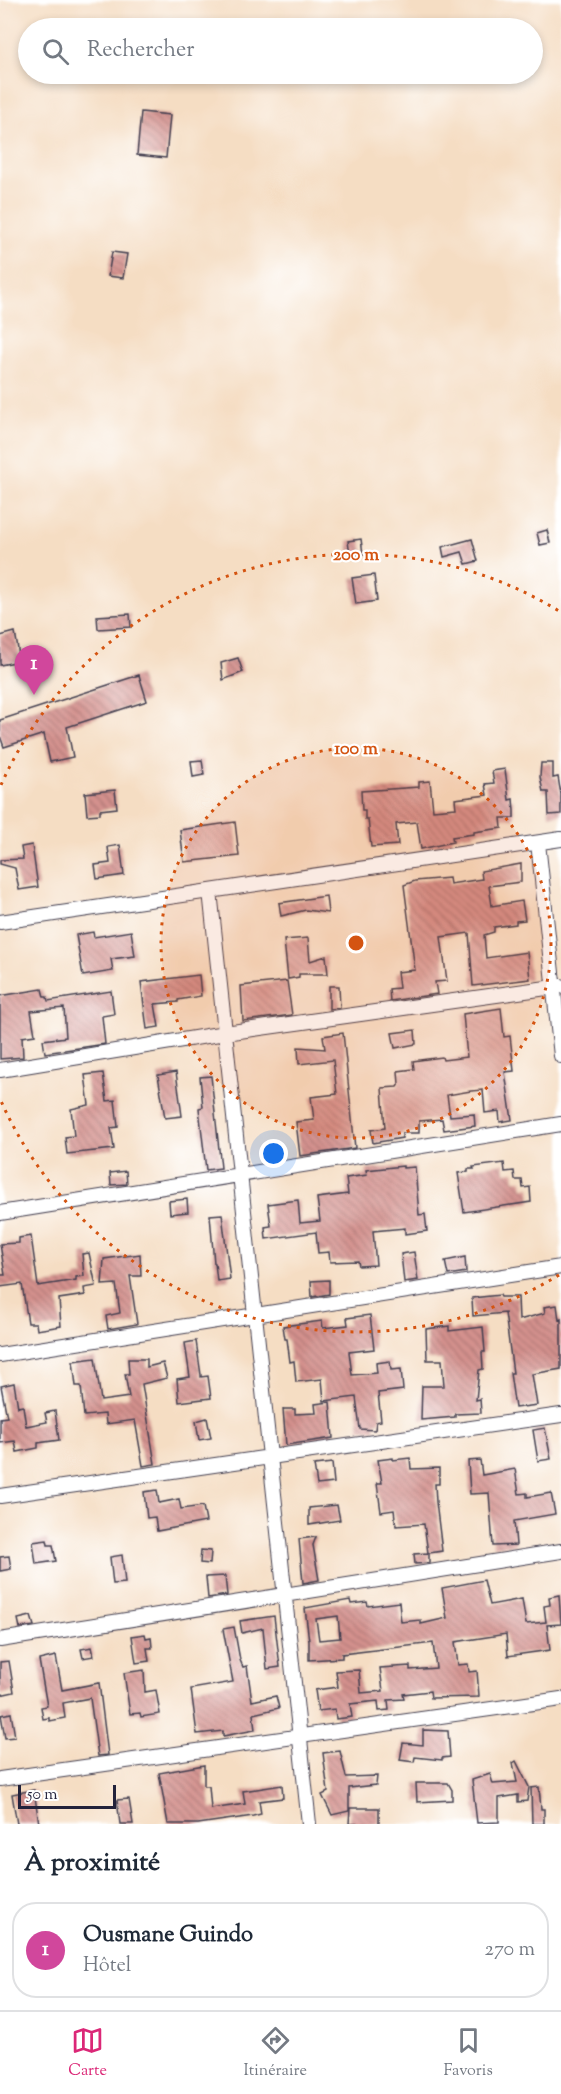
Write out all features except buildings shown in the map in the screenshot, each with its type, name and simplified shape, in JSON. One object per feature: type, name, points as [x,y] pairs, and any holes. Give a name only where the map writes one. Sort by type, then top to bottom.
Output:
[{"type":"street","points":[[0,922],[561,839]]},
{"type":"street","points":[[538,843],[557,987],[561,1056]]},
{"type":"street","points":[[210,891],[309,1824]]},
{"type":"street","points":[[0,1070],[225,1033],[557,987]]},
{"type":"street","points":[[0,1213],[561,1124]]},
{"type":"street","points":[[0,1355],[561,1267]]},
{"type":"street","points":[[0,1496],[561,1415]]},
{"type":"street","points":[[0,1640],[561,1551]]},
{"type":"street","points":[[0,1779],[561,1699]]},
{"type":"place","name":"Ousmane Guindo","points":[[34,695]]}]
